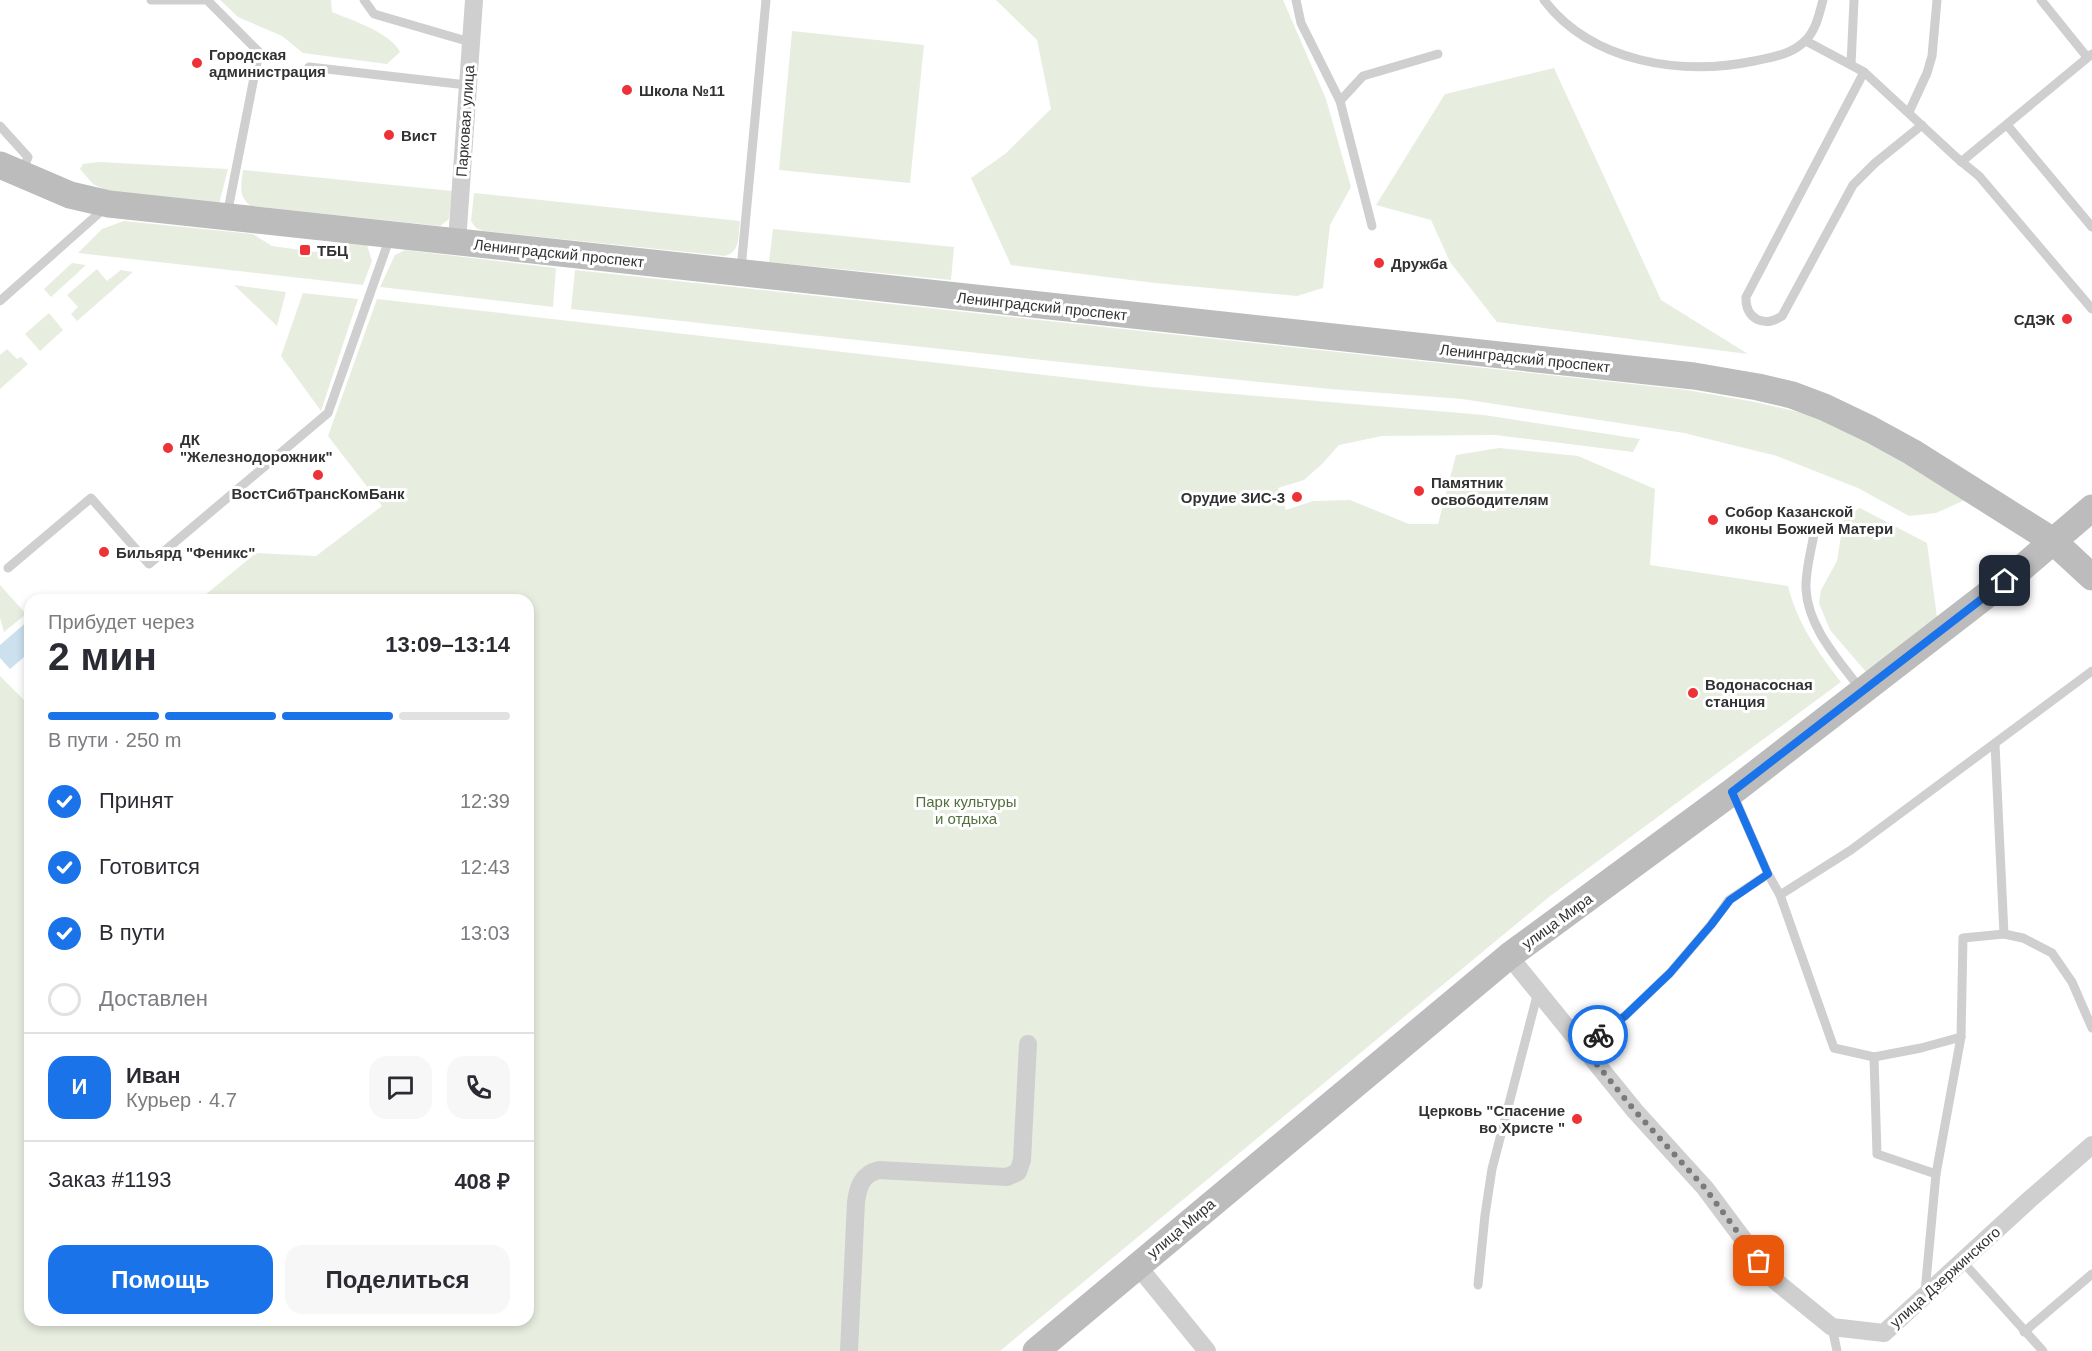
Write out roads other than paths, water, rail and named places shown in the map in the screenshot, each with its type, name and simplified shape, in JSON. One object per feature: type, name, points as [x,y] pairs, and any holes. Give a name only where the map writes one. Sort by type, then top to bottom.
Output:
[{"type":"street","name":"Парковая улица","points":[[457,242],[474,0]]},
{"type":"street","name":"Ленинградский проспект","points":[[10,169],[70,195],[109,204],[1682,375],[1758,387],[1792,395],[1824,407],[1912,452],[2053,541],[2092,578]]},
{"type":"street","name":"улица Мира","points":[[1035,1351],[1509,956],[1732,792],[2023,567],[2092,508]]},
{"type":"street","points":[[1509,956],[1635,1111],[1705,1188],[1773,1279],[1832,1327]]},
{"type":"street","points":[[849,1351],[856,1202],[861,1182],[872,1172],[879,1170],[1007,1177],[1018,1172],[1022,1160],[1028,1044]]},
{"type":"street","name":"улица Дзержинского","points":[[1832,1327],[1884,1333],[2092,1145]]},
{"type":"street","points":[[1137,1265],[1207,1351]]},
{"type":"lane","points":[[151,0],[207,0],[259,52],[226,217]]},
{"type":"lane","points":[[364,0],[374,14],[470,42]]},
{"type":"lane","points":[[740,274],[766,0]]},
{"type":"lane","points":[[1296,0],[1301,23],[1340,101],[1372,226]]},
{"type":"lane","points":[[1544,0],[1572,28],[1596,42],[1630,57],[1655,64],[1685,68],[1725,67],[1790,53],[1806,41],[1817,25],[1823,0]]},
{"type":"lane","points":[[1851,65],[1854,0]]},
{"type":"lane","points":[[1909,112],[1927,73],[1932,56],[1937,0]]},
{"type":"lane","points":[[1961,162],[2090,56],[2041,0]]},
{"type":"lane","points":[[1806,41],[1864,72],[1988,184],[2092,309]]},
{"type":"lane","points":[[1340,101],[1363,76],[1438,54]]},
{"type":"lane","points":[[309,68],[467,85]]},
{"type":"lane","points":[[1864,72],[1746,297],[1745,304],[1751,316],[1767,322],[1782,316],[1853,185],[1922,125]]},
{"type":"lane","points":[[2007,125],[2092,227]]},
{"type":"lane","points":[[0,126],[28,156],[10,169]]},
{"type":"lane","points":[[0,301],[109,204]]},
{"type":"lane","points":[[8,568],[91,498],[149,564],[328,413],[391,235]]},
{"type":"lane","points":[[1815,529],[1806,588],[1810,611],[1823,637],[1862,692]]},
{"type":"lane","points":[[1780,895],[1851,850],[2092,670]]},
{"type":"lane","points":[[1995,744],[2004,934]]},
{"type":"lane","points":[[1732,792],[1768,874],[1780,895],[1834,1048],[1874,1057],[1961,1037]]},
{"type":"lane","points":[[1582,1046],[1625,1016],[1670,973],[1730,900],[1768,874]]},
{"type":"lane","points":[[1925,1294],[1935,1174],[1961,1037],[1963,938],[2004,934],[2024,938],[2052,953],[2072,982],[2092,1028]]},
{"type":"lane","points":[[1479,1286],[1485,1215],[1492,1169],[1538,992]]},
{"type":"lane","points":[[1874,1057],[1877,1154],[1935,1174]]},
{"type":"lane","points":[[1962,1261],[2043,1351]]},
{"type":"lane","points":[[2024,1332],[2092,1274]]},
{"type":"lane","points":[[1832,1327],[1837,1351]]},
{"type":"water","points":[[24,624],[24,657],[10,669],[0,658],[0,645]]},
{"type":"place","name":"Городская администрация","points":[[197,63]]},
{"type":"place","name":"Школа №11","points":[[627,90]]},
{"type":"place","name":"Вист","points":[[389,135]]},
{"type":"place","name":"ТБЦ","points":[[305,250]]},
{"type":"place","name":"Дружба","points":[[1379,263]]},
{"type":"place","name":"СДЭК","points":[[2067,319]]},
{"type":"place","name":"ДК \"Железнодорожник\"","points":[[168,448]]},
{"type":"place","name":"ВостСибТрансКомБанк","points":[[318,475]]},
{"type":"place","name":"Памятник освободителям","points":[[1419,491]]},
{"type":"place","name":"Орудие ЗИС-3","points":[[1297,497]]},
{"type":"place","name":"Собор Казанской иконы Божией Матери","points":[[1713,520]]},
{"type":"place","name":"Бильярд \"Феникс\"","points":[[104,552]]},
{"type":"place","name":"Водонасосная станция","points":[[1693,693]]},
{"type":"place","name":"Церковь \"Спасение во Христе \"","points":[[1577,1119]]},
{"type":"park label","name":"Парк культуры и отдыха","points":[[966,810]]}]
